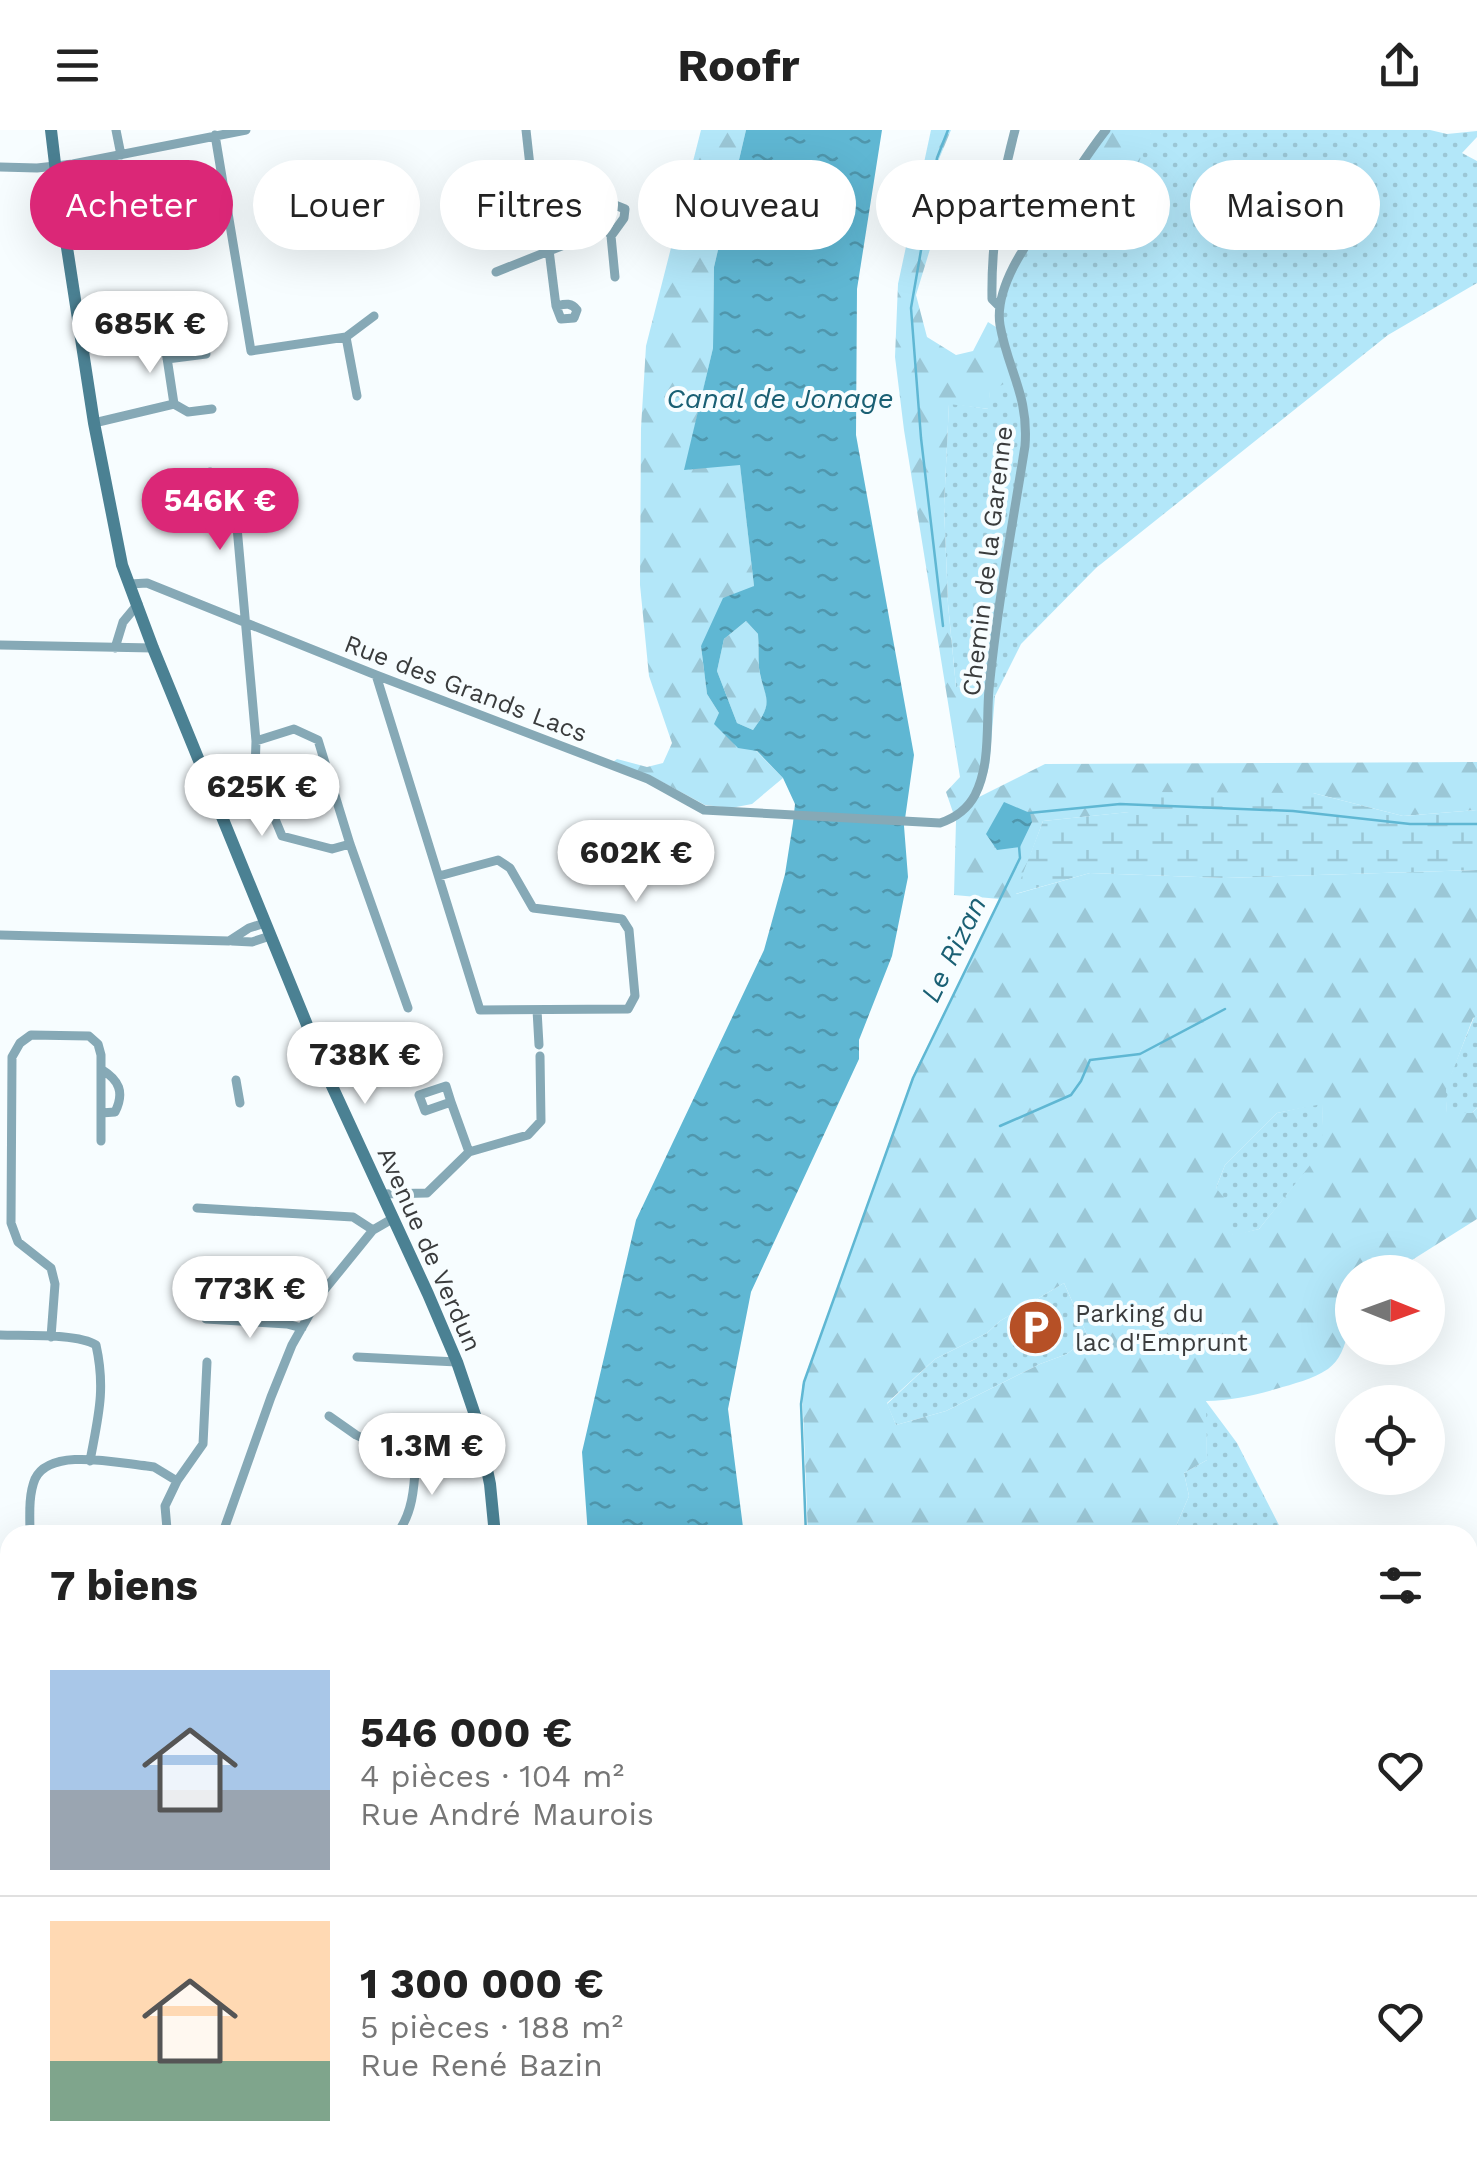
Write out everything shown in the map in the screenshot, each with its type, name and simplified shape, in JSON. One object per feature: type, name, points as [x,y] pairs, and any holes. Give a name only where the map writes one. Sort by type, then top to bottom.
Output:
[{"type":"main road","name":"Avenue de Verdun","points":[[51,130],[55,160]]},
{"type":"main road","name":"Avenue de Verdun","points":[[68,250],[94,424],[122,565],[332,1086],[457,1362],[476,1418],[494,1525]]},
{"type":"street","points":[[116,130],[121,154]]},
{"type":"street","points":[[91,160],[246,130]]},
{"type":"street","points":[[526,130],[530,166],[540,178],[556,306]]},
{"type":"street","name":"Chemin de la Garenne","points":[[932,822],[951,819],[964,810],[975,794],[984,766],[989,688],[1026,425],[1024,402],[1000,326],[1000,306],[992,299],[995,221],[1015,130]]},
{"type":"street","points":[[1000,306],[1019,257],[1106,130]]},
{"type":"street","points":[[215,135],[251,351],[346,337],[374,316]]},
{"type":"street","points":[[0,167],[30,167]]},
{"type":"street","points":[[496,272],[609,232],[615,277]]},
{"type":"street","points":[[346,337],[357,396]]},
{"type":"street","points":[[83,349],[164,338],[174,404]]},
{"type":"street","points":[[167,359],[206,354]]},
{"type":"street","points":[[94,424],[174,404],[188,412],[212,409]]},
{"type":"street","points":[[210,472],[233,482],[256,741],[255,771],[282,836],[332,849],[350,844]]},
{"type":"street","name":"Rue des Grands Lacs","points":[[130,584],[147,583],[648,779],[704,810],[932,822]]},
{"type":"street","points":[[115,648],[123,622],[138,604]]},
{"type":"street","points":[[0,645],[153,648]]},
{"type":"street","points":[[376,675],[480,1010],[628,1009],[634,996],[629,930],[622,919],[533,908],[510,868],[498,860],[439,876]]},
{"type":"street","points":[[256,741],[294,729],[318,740],[408,1008]]},
{"type":"street","points":[[229,940],[249,928],[268,929]]},
{"type":"street","points":[[0,936],[252,942],[268,929]]},
{"type":"street","points":[[381,1194],[427,1193],[469,1152],[528,1134],[541,1120],[537,1010]]},
{"type":"street","points":[[50,1337],[55,1284],[51,1268],[18,1242],[11,1223],[12,1057],[20,1043],[31,1035],[89,1036],[98,1044],[101,1141]]},
{"type":"street","points":[[101,1070],[115,1078],[119,1087],[118,1109],[101,1113]]},
{"type":"street","points":[[236,1080],[240,1103]]},
{"type":"street","points":[[451,1102],[469,1152]]},
{"type":"street","points":[[197,1208],[354,1217],[373,1230]]},
{"type":"street","points":[[226,1525],[271,1397],[302,1328],[321,1294],[373,1230],[392,1219]]},
{"type":"street","points":[[206,1319],[302,1328]]},
{"type":"street","points":[[0,1335],[88,1340],[96,1345],[102,1394],[90,1461]]},
{"type":"street","points":[[357,1357],[457,1362]]},
{"type":"street","points":[[167,1525],[166,1506],[203,1444],[207,1362]]},
{"type":"street","points":[[329,1416],[367,1440],[482,1446]]},
{"type":"street","points":[[404,1525],[412,1502],[417,1442]]},
{"type":"street","points":[[30,1525],[31,1494],[36,1477],[46,1464],[61,1460],[147,1466],[178,1481]]},
{"type":"green space","points":[[701,130],[746,130],[739,160],[693,160]]},
{"type":"green space","points":[[931,130],[951,130],[939,159],[925,160]]},
{"type":"green space","points":[[1108,130],[1151,130],[1140,160],[1088,160]]},
{"type":"green space","points":[[1477,131],[1477,137],[1462,153],[1477,161],[1477,283],[1388,335],[1096,568],[1021,644],[995,696],[978,685],[956,687],[944,506],[949,403],[988,409],[996,327],[1012,264],[1023,250],[1170,250],[1170,160],[1113,160],[1151,133]]},
{"type":"green space","points":[[670,250],[718,250],[714,267],[713,348],[685,469],[740,464],[754,586],[701,646],[707,694],[719,713],[783,778],[752,804],[731,808],[705,805],[651,776],[613,762],[617,759],[647,767],[663,763],[672,743],[649,676],[640,585],[646,346]]},
{"type":"green space","points":[[905,250],[930,250],[916,295],[927,337],[956,355],[973,351],[988,322],[996,327],[1014,379],[990,391],[989,409],[949,404],[944,506],[956,687],[978,685],[995,696],[989,767],[979,797],[1045,764],[1477,762],[1477,810],[1403,816],[1313,793],[1043,821],[1016,894],[1090,873],[1225,878],[1477,870],[1477,1016],[1446,1089],[1447,1113],[1472,1113],[1477,1108],[1477,1219],[1420,1255],[1335,1255],[1335,1362],[1303,1381],[1233,1399],[1206,1401],[1207,1460],[1184,1473],[1189,1496],[1176,1525],[808,1525],[802,1386],[913,1076],[1000,899],[954,895],[956,821],[946,792],[960,777],[895,357],[898,284]],"holes":[[[1322,1104],[1323,1149],[1259,1229],[1233,1235],[1230,1205],[1216,1188],[1225,1165],[1277,1113]],[[1064,1283],[1088,1337],[1067,1354],[946,1411],[896,1425],[887,1403],[935,1359],[987,1333]]]},
{"type":"green space","points":[[746,621],[758,634],[759,668],[767,699],[765,711],[753,730],[737,723],[717,671],[724,639]]},
{"type":"green space","points":[[1150,792],[1313,793],[1403,816],[1477,810],[1477,870],[1225,878],[1090,873],[1015,894],[1043,821],[1129,812]]},
{"type":"green space","points":[[1477,1016],[1477,1108],[1472,1113],[1447,1113],[1445,1089]]},
{"type":"green space","points":[[1322,1103],[1324,1149],[1259,1229],[1233,1236],[1216,1188],[1225,1165],[1277,1113]]},
{"type":"green space","points":[[1064,1283],[1088,1337],[1067,1354],[946,1411],[896,1425],[887,1404],[935,1359],[987,1333]]},
{"type":"green space","points":[[1205,1400],[1237,1443],[1279,1525],[1176,1525],[1189,1496],[1184,1473],[1207,1460]]},
{"type":"water","name":"Canal de Jonage","points":[[746,130],[882,130],[857,289],[856,435],[914,755],[904,826],[908,877],[892,956],[859,1040],[859,1059],[751,1292],[728,1409],[743,1525],[587,1525],[582,1452],[636,1220],[764,950],[785,874],[795,804],[783,778],[757,751],[738,748],[714,724],[719,713],[707,694],[701,646],[723,598],[754,586],[740,465],[684,470],[713,348],[714,267],[718,250],[856,250],[856,160],[739,160]],"holes":[[[746,621],[758,634],[764,712],[753,730],[737,723],[717,671],[724,639]]]},
{"type":"water","points":[[1004,802],[1030,813],[1032,822],[1020,847],[997,850],[986,834]]},
{"type":"waterway","points":[[943,626],[921,438],[911,308],[937,158],[948,130]]},
{"type":"waterway","name":"Le Rizan","points":[[1029,813],[1120,804],[1293,811],[1410,824],[1477,824]]},
{"type":"waterway","name":"Le Rizan","points":[[806,1525],[801,1404],[804,1382],[913,1078],[1020,858],[1019,846]]},
{"type":"waterway","points":[[1000,1126],[1071,1095],[1090,1060],[1140,1054],[1225,1009]]},
{"type":"place","name":"Parking du lac d'Emprunt","points":[[1036,1327]]}]
